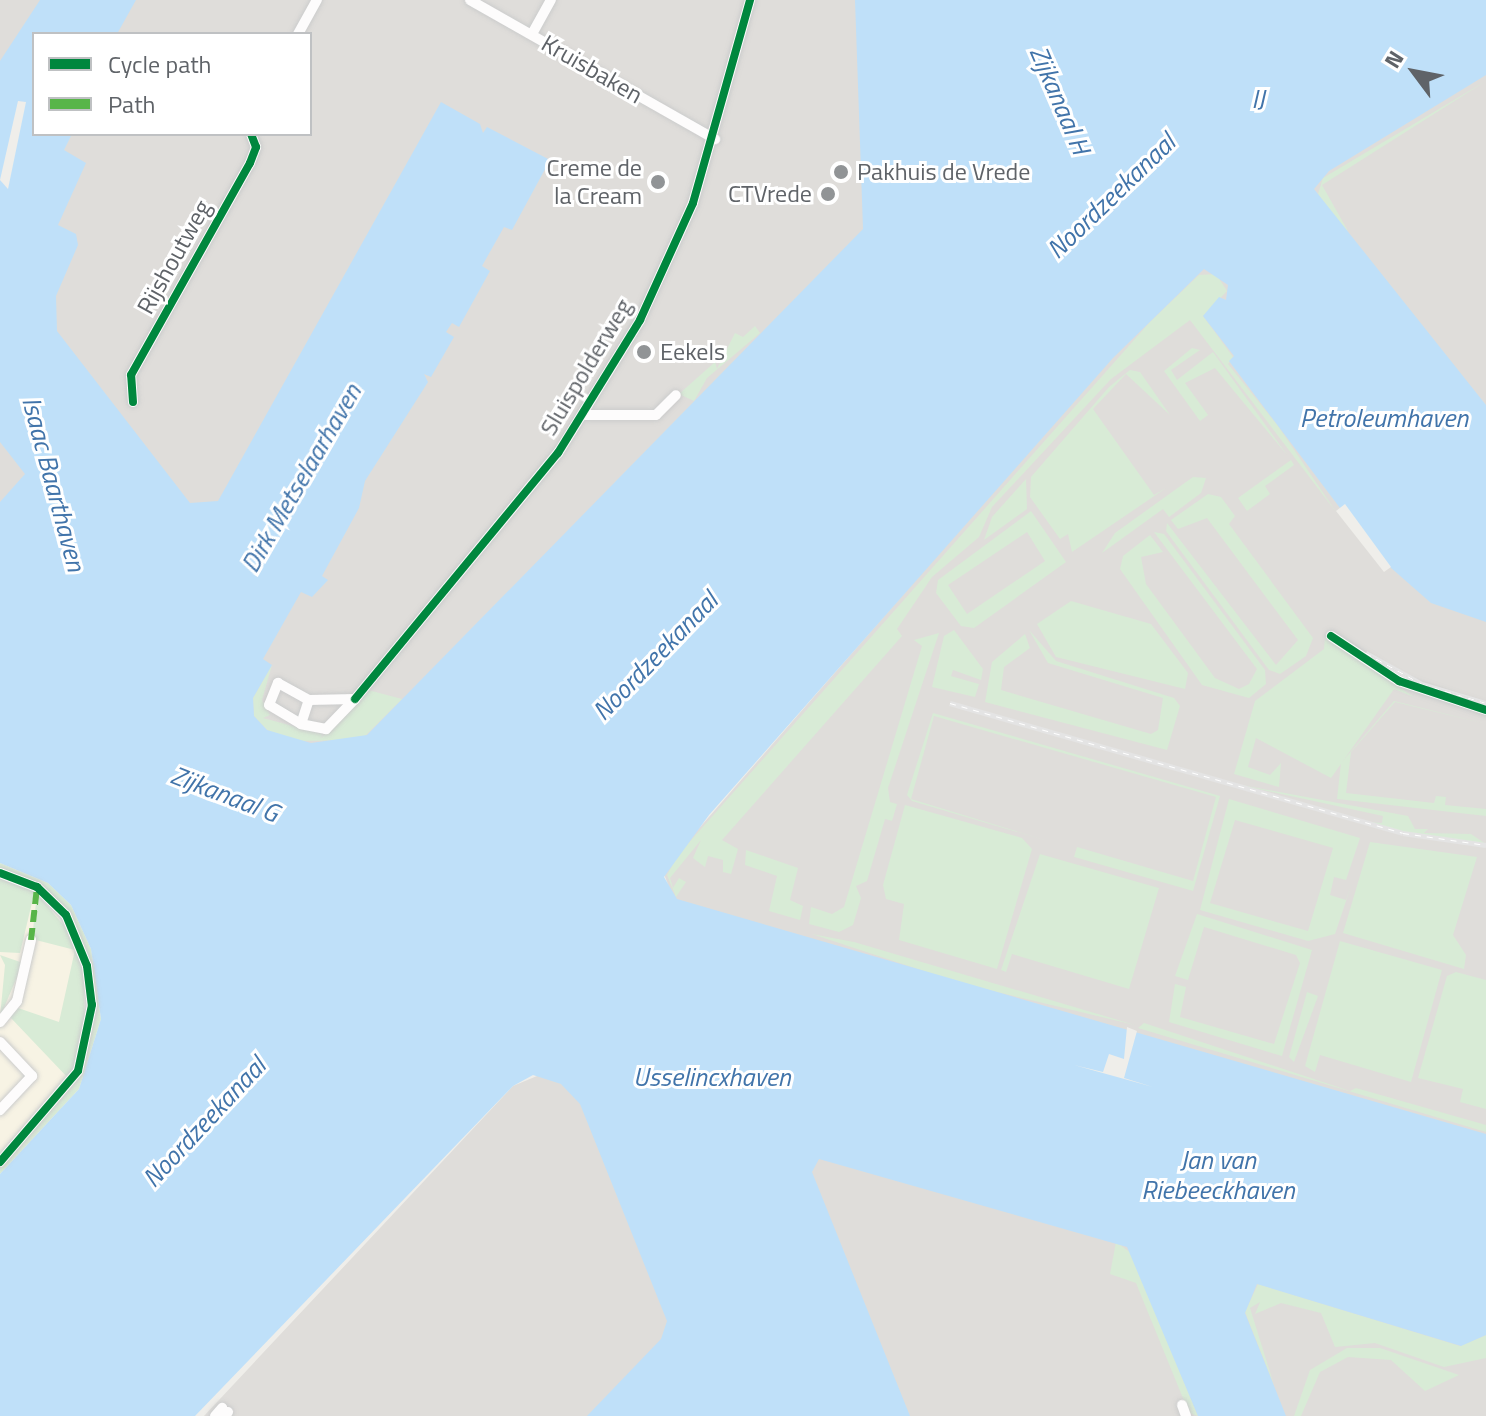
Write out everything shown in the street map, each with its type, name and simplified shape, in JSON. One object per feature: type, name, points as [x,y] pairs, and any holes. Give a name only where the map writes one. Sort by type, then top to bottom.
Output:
[{"type":"street","points":[[299,32],[317,0]]},
{"type":"street","name":"Kruisbaken","points":[[470,0],[715,139]]},
{"type":"street","points":[[532,34],[551,0]]},
{"type":"street","name":"Sluispolderweg","points":[[301,724],[326,729],[355,699],[584,415],[650,299],[715,139],[750,0]]},
{"type":"street","name":"Rijshoutweg","points":[[133,402],[131,375],[250,163],[256,147],[252,136]]},
{"type":"street","name":"Sluispolderweg","points":[[584,415],[656,415],[676,395]]},
{"type":"street","points":[[1331,636],[1399,681],[1486,710]]},
{"type":"street","points":[[309,700],[301,724],[274,713],[271,692],[278,683],[309,700],[355,699]]},
{"type":"street","points":[[0,873],[50,897],[79,941],[92,1005],[82,1064],[0,1162]]},
{"type":"street","points":[[0,1022],[17,1001],[31,940]]},
{"type":"street","points":[[0,1042],[32,1076],[0,1110]]},
{"type":"shaded area","points":[[0,0],[992,0],[1034,119],[343,868],[0,824]]},
{"type":"shaded area","points":[[1486,25],[1486,1416],[204,1416],[513,1086],[537,1076],[672,895],[664,874],[674,857],[1190,266]]},
{"type":"shaded area","points":[[0,875],[57,915],[81,962],[76,1078],[0,1157]]},
{"type":"green space","points":[[1486,81],[1322,185],[1348,231],[1342,227],[1318,194],[1323,178]]},
{"type":"green space","points":[[1216,274],[1227,291],[1203,316],[1233,357],[1228,364],[1278,426],[1336,512],[1190,320],[1111,379],[992,507],[979,537],[932,577],[897,629],[902,636],[722,840],[738,849],[731,874],[723,872],[723,860],[708,856],[705,867],[693,858],[701,840],[670,878],[673,888],[679,878],[686,882],[676,897],[667,875],[678,855],[1150,322],[1199,275]]},
{"type":"green space","points":[[755,326],[760,333],[707,378],[694,401],[679,394],[715,362],[717,369],[735,333],[743,337]]},
{"type":"green space","points":[[1192,348],[1200,350],[1171,370],[1177,380],[1213,352],[1287,455],[1215,368],[1185,383],[1208,415],[1200,421],[1164,371]]},
{"type":"green space","points":[[1130,370],[1140,372],[1170,415],[1126,374],[1093,409],[1154,495],[1166,488],[1072,552],[1068,534],[1060,539],[1030,497],[1031,477],[1109,387]]},
{"type":"green space","points":[[1291,460],[1294,465],[1265,486],[1270,494],[1247,511],[1238,498]]},
{"type":"green space","points":[[1193,477],[1206,478],[1201,493],[1169,517],[1163,509],[1102,553],[1115,533]]},
{"type":"green space","points":[[1026,479],[1027,509],[984,540],[992,517]]},
{"type":"green space","points":[[1208,494],[1221,497],[1235,516],[1229,524],[1313,638],[1306,656],[1280,674],[1269,670],[1166,531],[1167,523],[1276,665],[1298,640],[1207,518],[1178,529],[1171,520]]},
{"type":"green space","points":[[1031,511],[1066,562],[974,628],[961,626],[936,593],[938,580]],"holes":[[[1027,532],[1045,561],[967,614],[948,585]]]},
{"type":"green space","points":[[1154,532],[1164,534],[1265,670],[1266,684],[1249,698],[1202,685],[1120,569],[1123,556],[1150,535],[1163,552],[1141,557],[1146,584],[1215,678],[1239,689],[1249,684],[1257,669]]},
{"type":"green space","points":[[1071,601],[1151,624],[1188,673],[1185,689],[1056,657],[1037,624]]},
{"type":"green space","points":[[954,630],[983,669],[981,680],[953,670],[951,676],[979,684],[975,697],[932,687],[944,636]]},
{"type":"green space","points":[[1029,630],[1056,661],[1174,698],[1180,706],[1167,750],[985,702],[992,662],[1025,634],[1030,648],[1004,667],[1001,690],[1151,734],[1158,730],[1163,698],[1048,663]]},
{"type":"green space","points":[[939,633],[888,788],[890,802],[897,804],[892,821],[885,819],[867,881],[856,886],[861,898],[853,925],[839,932],[809,924],[811,907],[832,914],[844,907],[922,646],[914,640]]},
{"type":"green space","points":[[1325,637],[1414,697],[1394,689],[1331,778],[1256,738],[1248,767],[1270,775],[1281,763],[1279,787],[1234,774],[1255,701],[1324,649]]},
{"type":"green space","points":[[272,665],[262,700],[270,715],[263,718],[323,734],[320,739],[368,690],[402,699],[361,740],[297,741],[267,730],[254,716],[253,698]]},
{"type":"green space","points":[[1394,701],[1486,724],[1395,702],[1351,752],[1346,793],[1434,803],[1436,796],[1446,797],[1445,805],[1486,809],[1486,816],[1337,799],[1341,763]]},
{"type":"green space","points":[[933,713],[1220,796],[1193,891],[1074,857],[1077,847],[1193,881],[1216,797],[934,716],[911,799],[1048,841],[912,801],[907,795]]},
{"type":"green space","points":[[1231,783],[1408,816],[1415,829],[1428,829],[1424,833],[1471,834],[1486,844],[1402,832],[1367,822],[1382,823],[1383,816]]},
{"type":"green space","points":[[1229,799],[1360,838],[1346,880],[1334,877],[1330,895],[1346,900],[1352,883],[1335,934],[1308,941],[1200,910]],"holes":[[[1235,820],[1333,848],[1308,931],[1210,903]]]},
{"type":"green space","points":[[905,805],[1022,838],[1032,849],[997,969],[899,940],[904,904],[886,899],[883,885]]},
{"type":"green space","points":[[1370,842],[1477,857],[1453,935],[1466,955],[1464,969],[1343,933]]},
{"type":"green space","points":[[746,850],[798,868],[790,900],[803,906],[800,920],[769,911],[777,876],[745,865]]},
{"type":"green space","points":[[1040,854],[1159,888],[1129,989],[1012,954],[1006,972],[1001,970]]},
{"type":"green space","points":[[0,863],[48,883],[71,905],[91,949],[101,1019],[79,1089],[0,1174],[0,1163],[79,1073],[94,1019],[91,980],[57,902],[0,871]]},
{"type":"green space","points":[[0,875],[35,890],[20,953],[0,952]]},
{"type":"green space","points":[[37,894],[72,935],[84,976],[85,1045],[69,1079],[10,1017],[18,1008],[59,1022],[75,950],[32,939]]},
{"type":"green space","points":[[1197,914],[1312,950],[1282,1056],[1169,1022],[1175,984],[1186,987],[1180,1017],[1274,1044],[1300,963],[1296,955],[1204,927],[1188,980],[1175,976]]},
{"type":"green space","points":[[812,934],[854,942],[1135,1025],[960,983]]},
{"type":"green space","points":[[1340,941],[1442,970],[1411,1082],[1320,1055],[1315,1072],[1305,1066]]},
{"type":"green space","points":[[0,955],[23,963],[0,1017],[5,965]]},
{"type":"green space","points":[[1456,972],[1486,980],[1486,1109],[1460,1102],[1463,1089],[1418,1078],[1447,976]]},
{"type":"green space","points":[[1307,992],[1318,996],[1294,1062],[1289,1057]]},
{"type":"green space","points":[[1144,1023],[1350,1091],[1356,1088],[1486,1125],[1486,1132],[1138,1028]]},
{"type":"green space","points":[[1116,1242],[1131,1253],[1198,1416],[1189,1413],[1136,1283],[1110,1274]]},
{"type":"green space","points":[[1258,1284],[1460,1346],[1486,1335],[1486,1358],[1444,1367],[1375,1343],[1335,1347],[1321,1313],[1281,1303],[1255,1314],[1260,1302],[1250,1308],[1274,1385],[1245,1312]]},
{"type":"green space","points":[[1347,1348],[1380,1348],[1459,1375],[1425,1391],[1391,1360],[1348,1357],[1320,1372],[1301,1416],[1294,1416],[1310,1370]]},
{"type":"water","points":[[40,0],[136,0],[118,32],[32,32],[32,136],[71,136],[64,150],[86,163],[58,225],[76,234],[78,245],[56,296],[57,331],[190,503],[218,501],[441,102],[480,124],[483,133],[487,127],[550,160],[512,230],[504,227],[482,266],[490,271],[459,327],[452,323],[446,332],[454,337],[431,377],[424,374],[428,382],[365,481],[359,508],[322,576],[328,580],[312,597],[301,592],[263,659],[272,665],[253,698],[254,716],[267,730],[311,743],[367,735],[863,229],[855,0],[1486,0],[1486,75],[1329,171],[1314,189],[1486,405],[1486,622],[1431,603],[1374,553],[1229,361],[1234,356],[1203,316],[1219,297],[1226,300],[1228,285],[1204,269],[1113,358],[709,815],[664,877],[677,899],[1486,1134],[1486,1335],[1461,1346],[1257,1284],[1245,1313],[1286,1416],[1198,1416],[1127,1247],[819,1159],[812,1172],[910,1416],[587,1416],[661,1339],[667,1321],[580,1104],[561,1084],[533,1075],[513,1086],[195,1416],[0,1416],[0,1174],[79,1089],[101,1019],[91,949],[71,905],[48,883],[0,863],[0,502],[25,474],[0,442],[0,61]]},
{"type":"pier","points":[[18,101],[26,102],[8,189],[0,180]]},
{"type":"pier","points":[[1345,504],[1391,567],[1384,572],[1336,511]]},
{"type":"pier","points":[[1127,1027],[1137,1031],[1124,1078],[1153,1087],[1074,1065],[1103,1072],[1109,1054],[1124,1059]]},
{"type":"railway","points":[[1366,653],[1422,684],[1486,703]]},
{"type":"railway","points":[[950,703],[1403,833],[1486,845]]},
{"type":"marked path","points":[[31,940],[37,887]]},
{"type":"cycle path","points":[[355,699],[558,453],[640,320],[693,203],[750,0]]},
{"type":"cycle path","points":[[133,402],[131,375],[250,163],[256,147],[252,136]]},
{"type":"cycle path","points":[[1331,636],[1399,681],[1486,710]]},
{"type":"cycle path","points":[[0,873],[37,887],[66,915],[87,966],[92,1005],[78,1071],[0,1162]]},
{"type":"place","name":"Pakhuis de Vrede","points":[[841,172]]},
{"type":"place","name":"Creme de la Cream","points":[[658,182]]},
{"type":"place","name":"CTVrede","points":[[828,194]]},
{"type":"place","name":"Eekels","points":[[644,352]]},
{"type":"water label","name":"IJ","points":[[1258,99]]},
{"type":"water label","name":"Zijkanaal H","points":[[1060,100]]},
{"type":"water label","name":"Noordzeekanaal","points":[[1111,196]]},
{"type":"water label","name":"Petroleumhaven","points":[[1384,418]]},
{"type":"water label","name":"Dirk Metselaarhaven","points":[[301,478]]},
{"type":"water label","name":"Isaac Baarthaven","points":[[54,484]]},
{"type":"water label","name":"Noordzeekanaal","points":[[655,656]]},
{"type":"water label","name":"Zijkanaal G","points":[[225,794]]},
{"type":"water label","name":"Usselincxhaven","points":[[712,1077]]},
{"type":"water label","name":"Noordzeekanaal","points":[[204,1122]]},
{"type":"water label","name":"Jan van Riebeeckhaven","points":[[1218,1175]]}]
